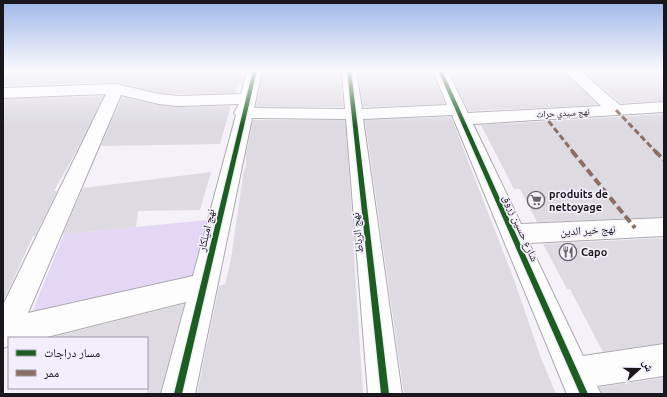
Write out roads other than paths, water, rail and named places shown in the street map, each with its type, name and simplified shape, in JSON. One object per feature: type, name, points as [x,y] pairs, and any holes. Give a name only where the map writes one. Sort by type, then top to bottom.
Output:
[{"type":"street","name":"نهج سيدي حراث","points":[[3,93],[116,89],[158,99],[354,114],[460,115],[664,107]]},
{"type":"street","points":[[4,334],[116,89]]},
{"type":"street","name":"نهج اميلكار","points":[[178,394],[250,89]]},
{"type":"street","name":"نهج الرباط","points":[[351,89],[385,394]]},
{"type":"street","name":"شارع حسين زروق","points":[[448,89],[579,383]]},
{"type":"street","points":[[591,89],[616,110]]},
{"type":"street","name":"نهج خير الدين","points":[[512,234],[664,227]]},
{"type":"street","points":[[4,334],[203,286]]},
{"type":"street","points":[[579,383],[664,360]]},
{"type":"place","name":"produits de nettoyage","points":[[536,200]]},
{"type":"place","name":"Capo","points":[[568,252]]}]
